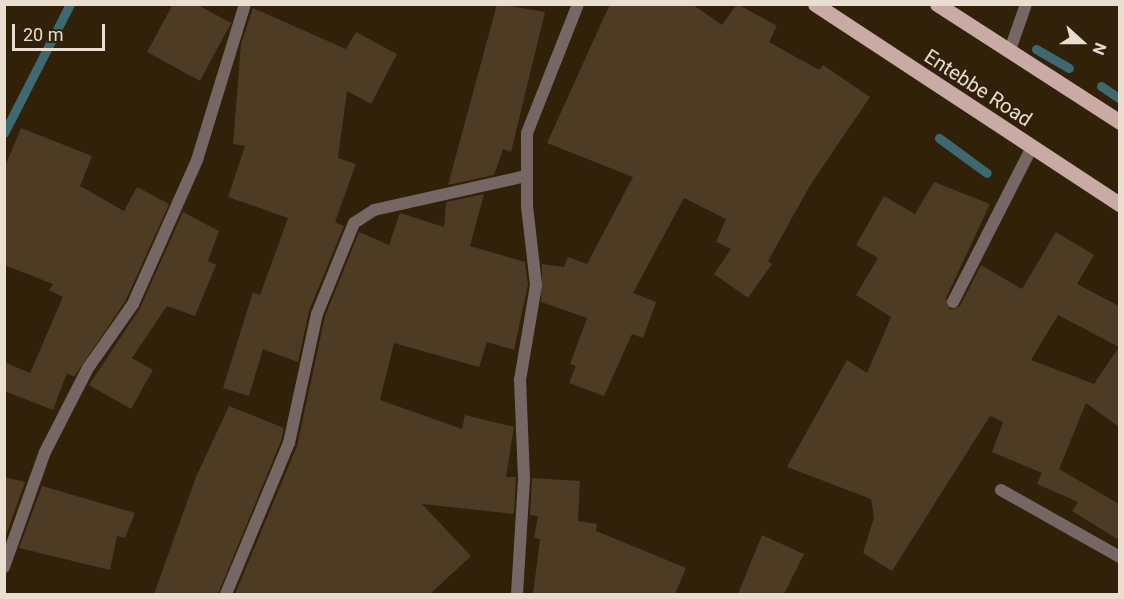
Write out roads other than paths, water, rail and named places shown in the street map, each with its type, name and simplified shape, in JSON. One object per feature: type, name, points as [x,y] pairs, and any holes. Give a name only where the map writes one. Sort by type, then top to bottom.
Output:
[{"type":"main road","name":"Entebbe Road","points":[[815,4],[1119,204]]},
{"type":"main road","points":[[938,4],[1119,122]]},
{"type":"street","points":[[4,567],[45,452],[88,368],[133,304],[197,160],[245,4]]},
{"type":"street","points":[[517,594],[524,468],[520,380],[536,285],[526,176],[527,133],[578,4]]},
{"type":"street","points":[[1010,50],[1026,4]]},
{"type":"street","points":[[953,302],[1032,147]]},
{"type":"street","points":[[226,594],[289,443],[317,314],[354,223],[374,210],[526,176]]},
{"type":"street","points":[[1001,490],[1119,557]]},
{"type":"waterway","points":[[4,133],[70,4]]},
{"type":"waterway","points":[[1036,49],[1069,68]]},
{"type":"waterway","points":[[1101,86],[1120,99]]},
{"type":"waterway","points":[[939,138],[987,173]]}]
